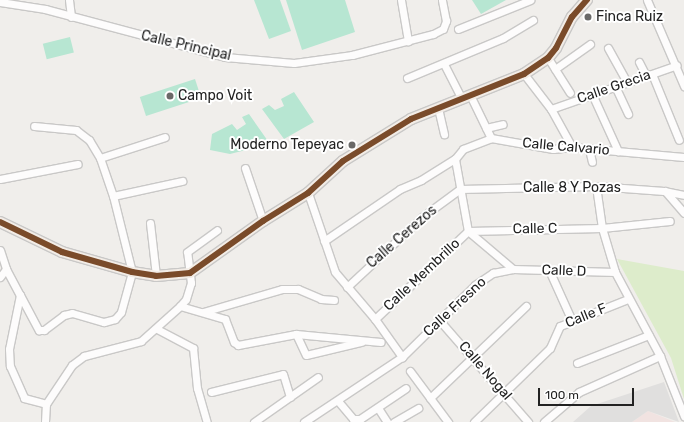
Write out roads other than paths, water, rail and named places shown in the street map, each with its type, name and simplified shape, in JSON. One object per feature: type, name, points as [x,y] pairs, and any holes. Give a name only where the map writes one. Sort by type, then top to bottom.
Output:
[{"type":"main road","points":[[0,222],[62,252],[132,272],[156,276],[190,273],[263,220],[308,193],[343,161],[411,119],[524,74],[549,60],[572,17],[587,0]]},
{"type":"street","points":[[68,0],[71,17]]},
{"type":"street","points":[[401,0],[408,41]]},
{"type":"street","name":"Calle Principal","points":[[0,2],[13,2],[225,57],[294,63],[352,55],[408,41],[443,29],[446,21],[442,0]]},
{"type":"street","points":[[458,29],[530,0]]},
{"type":"street","points":[[647,0],[684,86]]},
{"type":"street","points":[[407,78],[444,64],[503,38],[533,20]]},
{"type":"street","points":[[555,69],[590,44]]},
{"type":"street","points":[[608,48],[627,82]]},
{"type":"street","points":[[549,60],[570,93]]},
{"type":"street","points":[[639,62],[649,75],[679,140]]},
{"type":"street","points":[[324,241],[400,189],[421,180],[455,158],[463,149],[491,138],[444,64]]},
{"type":"street","name":"Calle Grecia","points":[[551,109],[676,65]]},
{"type":"street","points":[[524,74],[551,109],[572,147]]},
{"type":"street","points":[[615,86],[628,114]]},
{"type":"street","points":[[592,94],[618,151]]},
{"type":"street","points":[[438,108],[444,134]]},
{"type":"street","points":[[486,128],[503,124]]},
{"type":"street","points":[[0,250],[6,269],[39,330],[44,330],[64,315],[72,313],[104,322],[118,316],[132,272],[113,196],[100,158],[89,140],[76,130],[34,126]]},
{"type":"street","points":[[100,158],[166,137]]},
{"type":"street","name":"Calle Calvario","points":[[491,138],[553,149],[572,147],[684,157]]},
{"type":"street","points":[[589,149],[592,162]]},
{"type":"street","points":[[455,158],[468,231],[513,269]]},
{"type":"street","points":[[0,179],[78,164]]},
{"type":"street","points":[[245,168],[263,220]]},
{"type":"street","points":[[113,196],[182,181]]},
{"type":"street","points":[[596,186],[602,228],[615,272],[660,356],[684,416]]},
{"type":"street","name":"Calle 8 Y Pozas","points":[[460,189],[596,186],[664,191],[684,195]]},
{"type":"street","name":"Calle Cerezos","points":[[347,287],[422,217],[460,189]]},
{"type":"street","points":[[664,191],[684,213]]},
{"type":"street","points":[[308,193],[335,272],[375,319],[402,357]]},
{"type":"street","name":"Calle C","points":[[468,231],[602,228],[670,221]]},
{"type":"street","points":[[150,223],[156,276]]},
{"type":"street","points":[[45,422],[46,404],[68,369],[84,356],[141,341],[157,329],[180,306],[190,291],[190,273],[187,252],[217,230]]},
{"type":"street","name":"Calle Membrillo","points":[[375,319],[468,231]]},
{"type":"street","points":[[0,277],[6,269]]},
{"type":"street","name":"Calle D","points":[[513,269],[615,272]]},
{"type":"street","name":"Calle Fresno","points":[[304,422],[338,401],[402,357],[484,278],[513,269]]},
{"type":"street","points":[[549,270],[572,321]]},
{"type":"street","points":[[203,312],[222,304],[282,289],[298,289],[321,299],[334,300]]},
{"type":"street","points":[[20,295],[9,349],[10,366],[24,398],[46,404]]},
{"type":"street","name":"Calle F","points":[[474,422],[550,348],[560,326],[628,298]]},
{"type":"street","points":[[180,306],[225,319],[234,342],[238,345],[296,334],[381,342]]},
{"type":"street","points":[[430,398],[472,356],[526,306]]},
{"type":"street","name":"Calle Nogal","points":[[440,321],[528,422]]},
{"type":"street","points":[[157,329],[192,348],[197,388],[207,422]]},
{"type":"street","points":[[296,334],[306,354],[369,341]]},
{"type":"street","points":[[577,363],[649,335]]},
{"type":"street","points":[[544,422],[579,392],[660,356]]},
{"type":"street","points":[[410,371],[448,422]]},
{"type":"street","points":[[211,392],[283,374],[290,397]]},
{"type":"street","points":[[254,422],[318,377]]},
{"type":"street","points":[[338,401],[353,419],[360,419],[406,388]]},
{"type":"street","points":[[378,408],[387,422]]},
{"type":"street","points":[[394,422],[418,408]]},
{"type":"place","name":"Finca Ruiz","points":[[588,17]]},
{"type":"place","name":"Campo Voit","points":[[170,96]]},
{"type":"place","name":"Moderno Tepeyac","points":[[352,145]]}]
